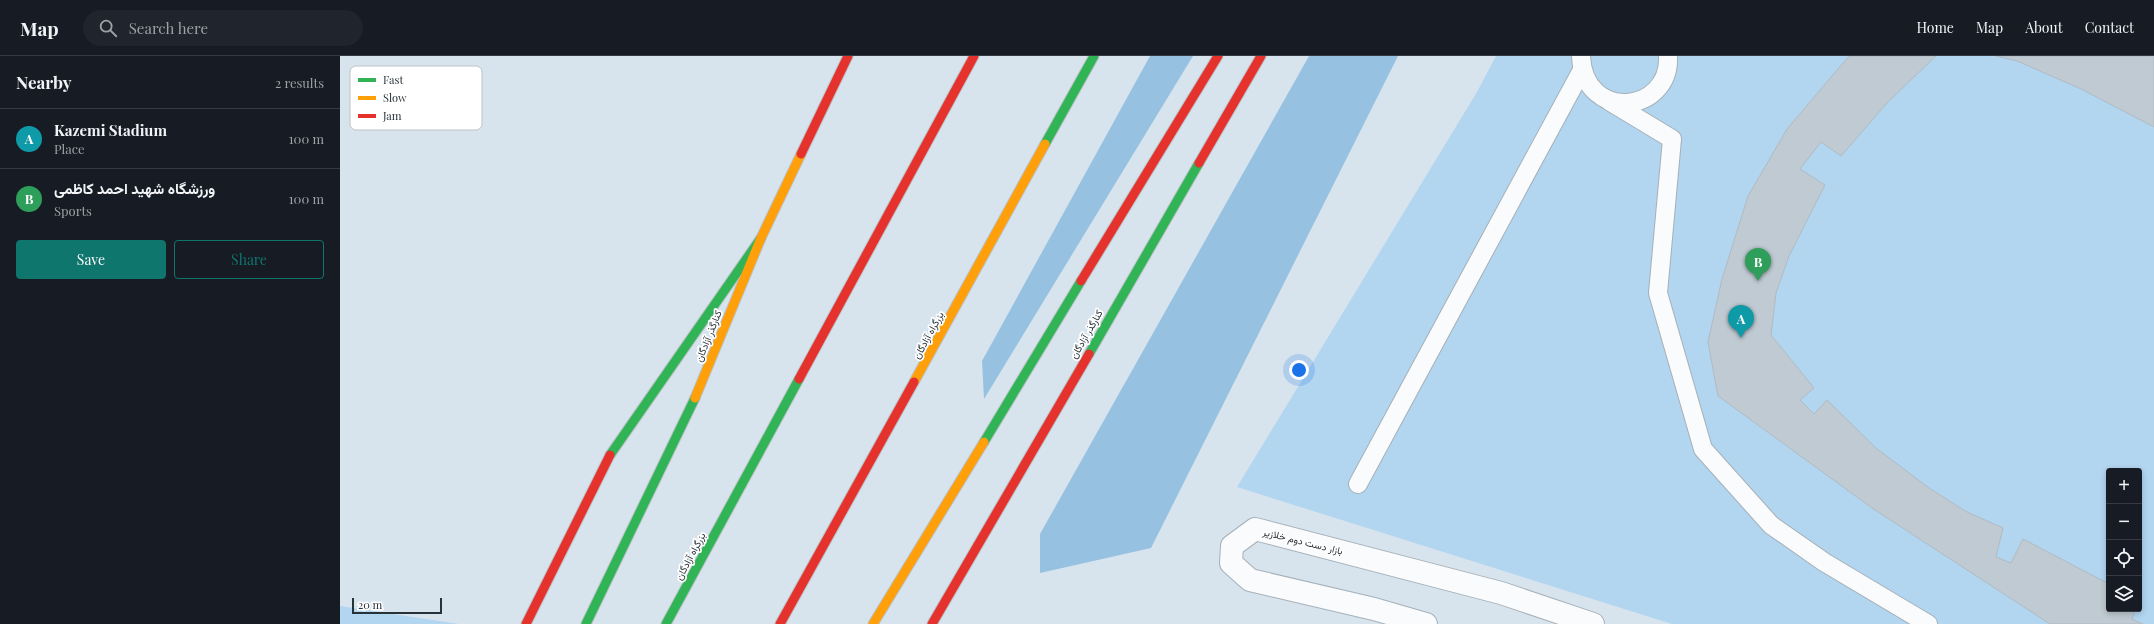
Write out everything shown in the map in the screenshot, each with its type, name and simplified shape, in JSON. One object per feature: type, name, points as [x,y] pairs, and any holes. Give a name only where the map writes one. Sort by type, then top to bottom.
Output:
[{"type":"main road","name":"کنارگذر آزادگان","points":[[586,624],[690,408],[761,238],[848,56]]},
{"type":"main road","name":"بزرگراه آزادگان","points":[[666,624],[974,56]]},
{"type":"main road","name":"بزرگراه آزادگان","points":[[780,624],[1094,56]]},
{"type":"main road","points":[[873,624],[1218,56]]},
{"type":"main road","name":"کنارگذر آزادگان","points":[[932,624],[1261,56]]},
{"type":"main road","points":[[526,624],[611,453],[761,238]]},
{"type":"street","name":"بازار دست دوم خلازیر","points":[[1426,624],[1374,609],[1250,580],[1231,563],[1232,546],[1255,529],[1501,593],[1594,624]]},
{"type":"lane","points":[[1609,101],[1623,103],[1638,102],[1650,95],[1660,84],[1667,72],[1668,56]]},
{"type":"lane","points":[[1582,63],[1587,83],[1597,94],[1672,139],[1658,292],[1703,449],[1771,525],[1824,562],[1928,624]]},
{"type":"lane","points":[[1358,484],[1582,63]]},
{"type":"shaded area","points":[[1150,56],[1193,56],[984,399],[982,361]]},
{"type":"shaded area","points":[[1309,56],[1398,56],[1151,548],[1040,573],[1040,534]]},
{"type":"shaded area","points":[[1496,56],[2154,56],[2154,624],[1672,624],[1237,487],[1477,92]]},
{"type":"shaded area","points":[[340,606],[459,624],[340,624]]},
{"type":"building","points":[[1849,56],[1936,56],[1887,103],[1841,156],[1821,142],[1800,169],[1825,185],[1789,256],[1776,293],[1771,335],[1814,388],[1800,400],[1814,414],[1827,400],[1876,448],[1929,488],[1967,512],[2003,528],[1996,557],[2011,563],[2023,539],[2106,582],[2106,612],[2134,612],[2132,619],[2143,624],[2050,624],[1872,508],[1718,396],[1708,342],[1722,279],[1748,196],[1787,129]]},
{"type":"building","points":[[1996,56],[2154,56],[2154,127],[2081,89],[2017,61]]},
{"type":"traffic: fast","points":[[1045,144],[1094,56]]},
{"type":"traffic: fast","points":[[1089,354],[1199,163]]},
{"type":"traffic: fast","points":[[610,455],[761,238]]},
{"type":"traffic: fast","points":[[984,442],[1081,281]]},
{"type":"traffic: fast","points":[[666,624],[799,379]]},
{"type":"traffic: fast","points":[[586,624],[695,398]]},
{"type":"traffic: slow","points":[[914,382],[1045,144]]},
{"type":"traffic: slow","points":[[695,398],[761,238],[801,154]]},
{"type":"traffic: slow","points":[[873,624],[984,442]]},
{"type":"traffic: jam","points":[[801,154],[848,56]]},
{"type":"traffic: jam","points":[[799,379],[974,56]]},
{"type":"traffic: jam","points":[[1081,281],[1218,56]]},
{"type":"traffic: jam","points":[[1199,163],[1261,56]]},
{"type":"traffic: jam","points":[[932,624],[1089,354]]},
{"type":"traffic: jam","points":[[780,624],[914,382]]},
{"type":"traffic: jam","points":[[526,624],[610,455]]},
{"type":"place","name":"ورزشگاه شهید احمد کاظمی","points":[[1758,281]]},
{"type":"place","name":"Kazemi Stadium","points":[[1741,338]]}]
